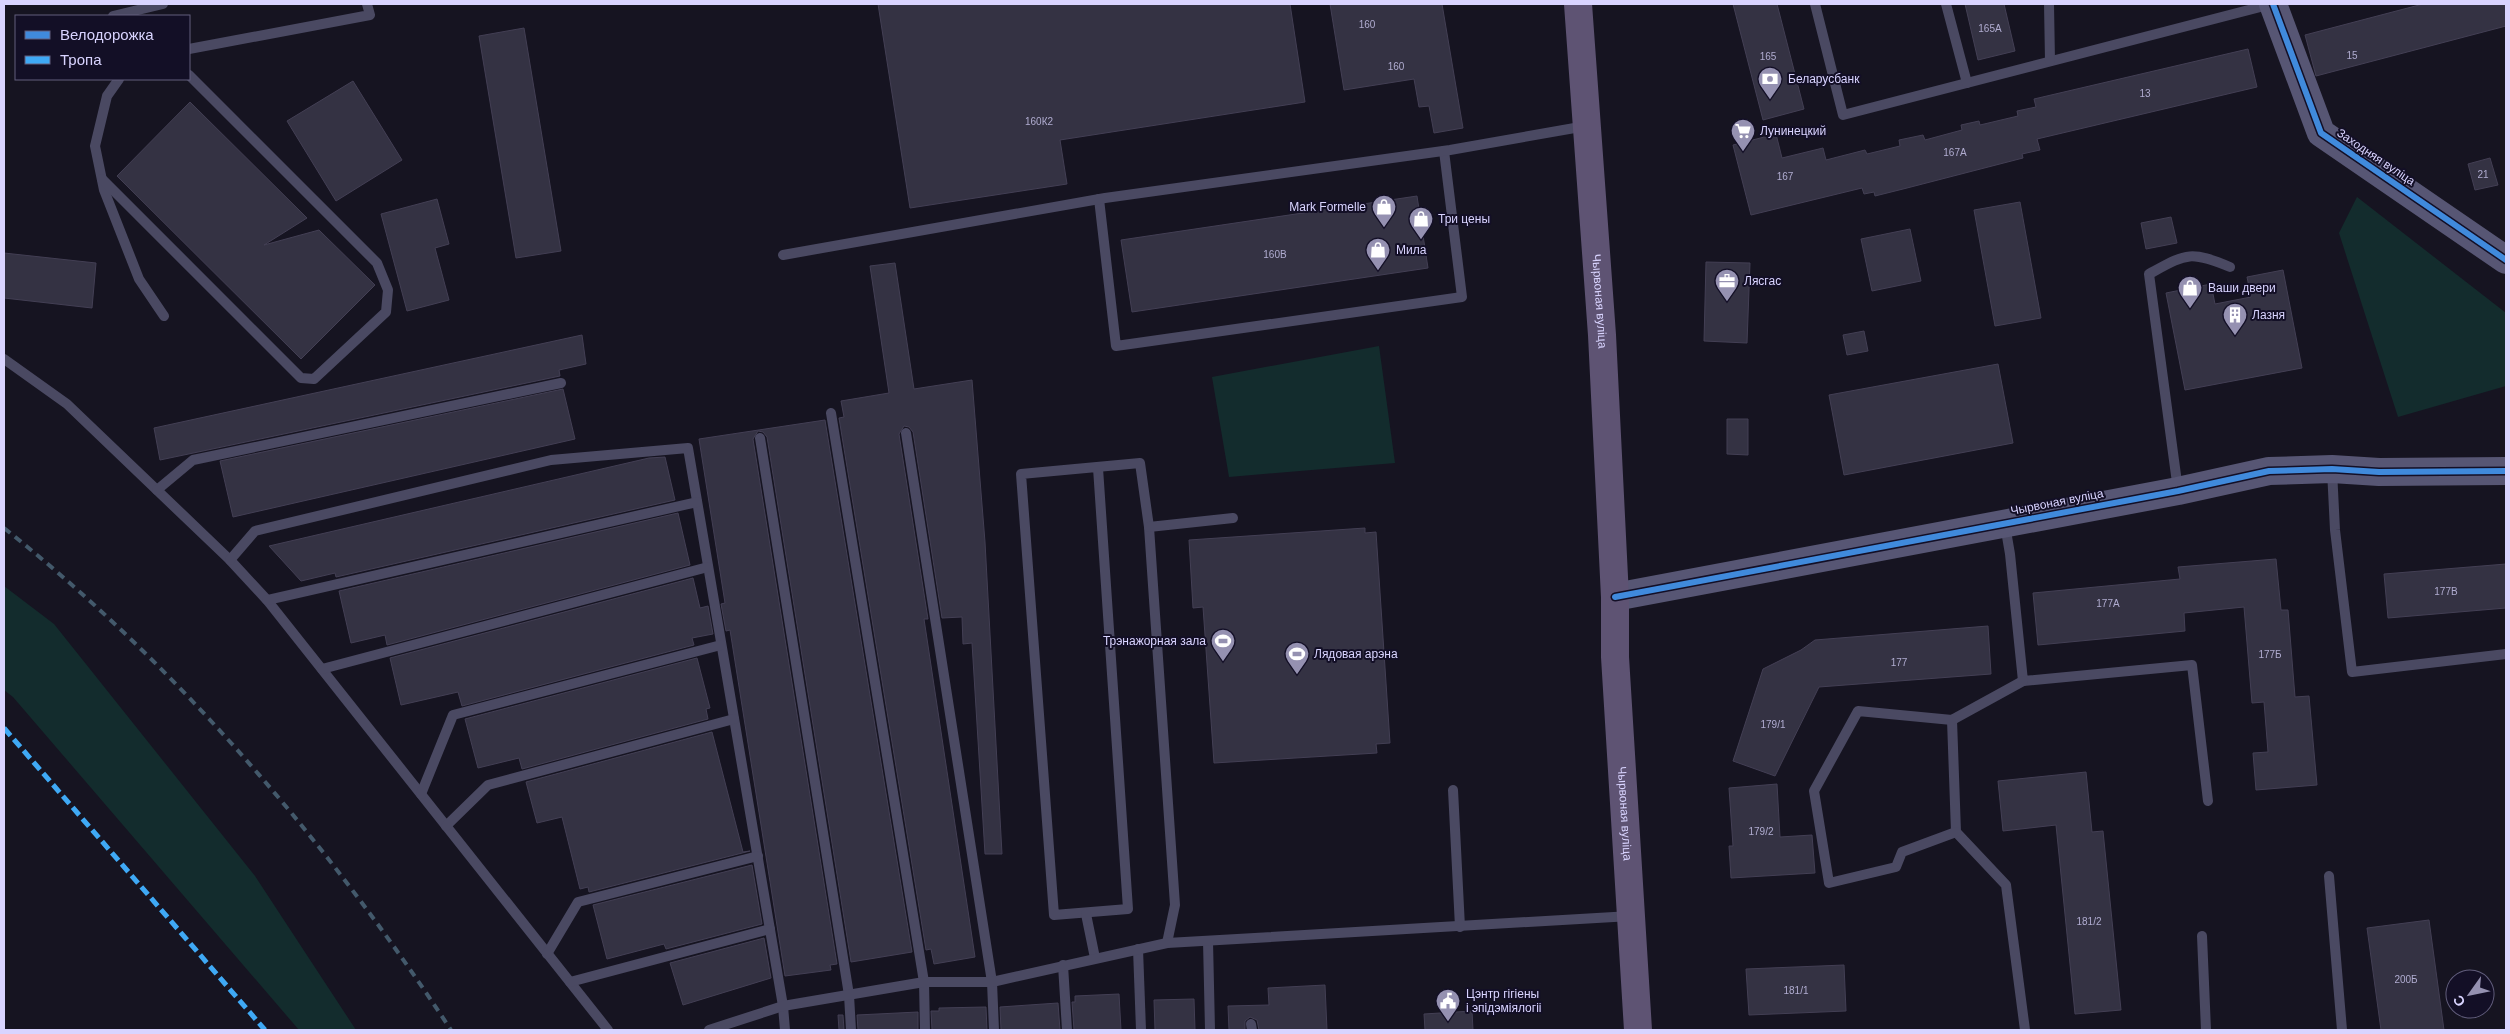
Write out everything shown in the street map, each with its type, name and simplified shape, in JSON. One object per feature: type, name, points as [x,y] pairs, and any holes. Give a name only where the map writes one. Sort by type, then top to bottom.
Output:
[{"type":"main road","name":"Чырвоная вуліца","points":[[1578,4],[1602,335],[1615,597],[1615,657],[1638,1030]]},
{"type":"street","name":"Заходняя вуліца","points":[[2273,4],[2321,133],[2506,260]]},
{"type":"street","name":"Чырвоная вуліца","points":[[1615,597],[2178,491],[2269,471],[2332,469],[2379,472],[2506,471]]},
{"type":"lane","points":[[117,15],[163,4]]},
{"type":"lane","points":[[190,49],[370,15],[367,4]]},
{"type":"lane","points":[[1815,4],[1842,115],[2273,4]]},
{"type":"lane","points":[[1946,4],[1967,83]]},
{"type":"lane","points":[[2049,4],[2050,61]]},
{"type":"lane","points":[[102,179],[301,378],[314,380],[386,312],[388,290],[377,263],[190,76]]},
{"type":"lane","points":[[118,80],[107,96],[96,146],[104,190],[139,279],[164,316]]},
{"type":"lane","points":[[782,255],[1099,200],[1444,151],[1587,126]]},
{"type":"lane","points":[[1099,200],[1116,346],[1462,296],[1444,151]]},
{"type":"lane","points":[[2178,491],[2150,274],[2184,255],[2208,258],[2230,267]]},
{"type":"lane","points":[[4,359],[67,404],[230,560],[267,600],[608,1030]]},
{"type":"lane","points":[[157,490],[194,460],[561,383]]},
{"type":"lane","points":[[831,413],[924,982],[925,1030]]},
{"type":"lane","points":[[906,433],[992,982],[994,1030]]},
{"type":"lane","points":[[760,438],[849,995],[851,1030]]},
{"type":"lane","points":[[230,560],[255,531],[552,460],[688,448],[758,856],[783,1006],[785,1030]]},
{"type":"lane","points":[[1098,468],[1128,909],[1054,916],[1021,474],[1140,463],[1149,527],[1175,905],[1167,944]]},
{"type":"lane","points":[[2332,469],[2335,530],[2352,672],[2506,654]]},
{"type":"lane","points":[[267,600],[697,502]]},
{"type":"lane","points":[[1149,527],[1232,518]]},
{"type":"lane","points":[[2005,524],[2010,554],[2023,682]]},
{"type":"lane","points":[[322,669],[708,566]]},
{"type":"lane","points":[[421,794],[453,715],[721,645]]},
{"type":"lane","points":[[1956,832],[1902,852],[1896,867],[1829,883],[1814,791],[1858,711],[1952,720],[2023,682],[2192,665],[2208,801]]},
{"type":"lane","points":[[446,826],[488,785],[734,719]]},
{"type":"lane","points":[[1952,720],[1956,832],[2006,885],[2025,1030]]},
{"type":"lane","points":[[1453,790],[1460,927]]},
{"type":"lane","points":[[547,954],[578,902],[758,856]]},
{"type":"lane","points":[[2329,876],[2342,1030]]},
{"type":"lane","points":[[1086,914],[1095,958]]},
{"type":"lane","points":[[709,1030],[783,1006],[924,982],[992,982],[1095,958],[1167,944],[1632,916]]},
{"type":"lane","points":[[570,982],[770,929]]},
{"type":"lane","points":[[2202,936],[2206,1030]]},
{"type":"lane","points":[[1208,941],[1210,1030]]},
{"type":"lane","points":[[1138,949],[1141,1030]]},
{"type":"lane","points":[[1063,965],[1066,1030]]},
{"type":"green space","points":[[2357,197],[2506,313],[2506,386],[2398,417],[2339,233]]},
{"type":"green space","points":[[1379,346],[1395,463],[1229,477],[1212,377]]},
{"type":"green space","points":[[4,586],[54,624],[255,876],[356,1030],[299,1030],[13,697],[4,690]]},
{"type":"building","points":[[878,4],[1290,4],[1305,102],[1060,140],[1067,184],[910,208]]},
{"type":"building","points":[[1330,4],[1442,4],[1463,128],[1434,133],[1429,106],[1419,107],[1414,79],[1344,90]]},
{"type":"building","points":[[1733,4],[1777,4],[1804,109],[1763,120]]},
{"type":"building","points":[[1965,4],[2004,4],[2015,51],[1978,60]]},
{"type":"building","points":[[2423,4],[2506,4],[2506,26],[2316,76],[2305,35]]},
{"type":"building","points":[[524,28],[561,251],[516,258],[479,36]]},
{"type":"building","points":[[2248,49],[2257,87],[2037,139],[2040,150],[2022,154],[2023,158],[1907,188],[1875,196],[1874,192],[1864,194],[1862,188],[1751,215],[1733,145],[1776,134],[1782,158],[1823,148],[1826,160],[1865,150],[1867,154],[1900,146],[1899,140],[1923,135],[1925,140],[1962,130],[1961,125],[1979,121],[1980,125],[2018,116],[2017,111],[2036,107],[2034,99]]},
{"type":"building","points":[[353,81],[402,160],[336,201],[287,121]]},
{"type":"building","points":[[190,102],[307,218],[264,245],[319,230],[375,285],[301,359],[117,176]]},
{"type":"building","points":[[2490,158],[2498,185],[2475,190],[2468,164]]},
{"type":"building","points":[[1417,196],[1428,268],[1132,312],[1121,240]]},
{"type":"building","points":[[437,199],[449,244],[435,248],[449,300],[407,311],[381,214]]},
{"type":"building","points":[[2020,202],[2041,318],[1995,326],[1974,210]]},
{"type":"building","points":[[2171,217],[2177,243],[2146,249],[2141,223]]},
{"type":"building","points":[[1910,229],[1921,281],[1872,291],[1861,239]]},
{"type":"building","points":[[4,253],[96,263],[92,308],[4,298]]},
{"type":"building","name":"Лясгас","points":[[1706,262],[1750,263],[1747,343],[1704,341]]},
{"type":"building","points":[[895,263],[914,389],[972,380],[985,542],[1002,854],[985,854],[972,643],[963,644],[962,617],[942,618],[913,432],[909,427],[904,426],[899,434],[928,619],[924,619],[975,957],[934,964],[931,949],[926,950],[839,418],[844,417],[841,401],[889,393],[870,266]]},
{"type":"building","name":"Лазня","points":[[2283,270],[2302,368],[2185,390],[2166,293],[2211,284],[2215,304],[2251,297],[2247,277]]},
{"type":"building","points":[[1864,331],[1868,351],[1847,355],[1843,335]]},
{"type":"building","points":[[582,335],[586,364],[559,370],[560,376],[160,460],[154,428]]},
{"type":"building","points":[[1998,364],[2013,443],[1844,475],[1829,395]]},
{"type":"building","points":[[563,389],[575,439],[233,517],[220,461]]},
{"type":"building","points":[[1727,419],[1748,419],[1748,455],[1727,454]]},
{"type":"building","points":[[825,420],[912,952],[851,962],[767,437],[763,432],[758,431],[753,439],[837,964],[830,965],[831,970],[785,976],[730,630],[726,631],[721,604],[725,603],[699,439]]},
{"type":"building","points":[[665,457],[675,500],[336,577],[335,573],[301,581],[269,546],[649,458]]},
{"type":"building","points":[[678,513],[690,565],[387,645],[385,635],[351,643],[339,591]]},
{"type":"building","name":"Лядовая арэна","points":[[1365,528],[1365,533],[1376,532],[1390,743],[1376,744],[1377,753],[1214,763],[1203,607],[1193,608],[1189,540]]},
{"type":"building","points":[[2276,559],[2281,610],[2288,610],[2295,697],[2309,696],[2317,785],[2256,790],[2253,753],[2268,752],[2264,702],[2252,703],[2244,607],[2184,613],[2185,631],[2038,645],[2033,593],[2180,579],[2178,567]]},
{"type":"building","points":[[2506,564],[2506,608],[2388,618],[2384,574]]},
{"type":"building","points":[[693,578],[700,608],[708,606],[713,634],[692,638],[694,645],[462,706],[458,692],[401,705],[390,658]]},
{"type":"building","points":[[1988,626],[1991,674],[1819,687],[1775,776],[1733,761],[1763,669],[1801,650],[1815,640]]},
{"type":"building","points":[[697,658],[710,708],[706,709],[708,719],[522,769],[519,758],[478,768],[465,719]]},
{"type":"building","points":[[712,732],[743,852],[750,851],[589,892],[588,887],[580,889],[562,817],[537,823],[526,782]]},
{"type":"building","points":[[2086,772],[2092,832],[2103,831],[2121,1010],[2075,1014],[2056,825],[2003,831],[1998,781]]},
{"type":"building","points":[[1777,784],[1780,837],[1812,835],[1815,873],[1731,878],[1729,846],[1733,846],[1729,788]]},
{"type":"building","points":[[752,865],[762,924],[666,949],[664,944],[607,959],[593,905]]},
{"type":"building","points":[[2429,920],[2444,1030],[2381,1030],[2367,928]]},
{"type":"building","points":[[764,938],[771,978],[683,1005],[670,963]]},
{"type":"building","points":[[1844,965],[1846,1011],[1749,1015],[1746,969]]},
{"type":"building","points":[[1325,985],[1327,1030],[1259,1030],[1257,1020],[1250,1017],[1245,1021],[1245,1030],[1229,1030],[1228,1006],[1269,1005],[1268,988]]},
{"type":"building","points":[[1119,994],[1121,1030],[1074,1030],[1072,1002],[1075,1002],[1075,996]]},
{"type":"building","points":[[1194,999],[1195,1030],[1155,1030],[1154,1000]]},
{"type":"building","points":[[1058,1003],[1060,1030],[1001,1030],[1000,1007]]},
{"type":"building","points":[[986,1007],[987,1030],[932,1030],[931,1011],[939,1011],[939,1008]]},
{"type":"building","name":"Цэнтр гігіены і эпідэміялогіі","points":[[1472,1011],[1473,1030],[1425,1030],[1424,1014]]},
{"type":"building","points":[[918,1012],[918,1030],[858,1030],[857,1015]]},
{"type":"building","points":[[838,1015],[843,1015],[844,1030],[839,1030]]},
{"type":"railway","points":[[4,528],[69,582],[131,639],[247,761],[354,892],[404,960],[451,1030]]},
{"type":"marked path","points":[[4,728],[265,1030]]},
{"type":"cycle path","points":[[2273,4],[2321,133],[2506,260]]},
{"type":"cycle path","points":[[1615,597],[2178,491],[2269,471],[2332,469],[2379,472],[2506,471]]},
{"type":"place","name":"Беларусбанк","points":[[1770,100]]},
{"type":"place","name":"Лунинецкий","points":[[1743,152]]},
{"type":"place","name":"Mark Formelle","points":[[1384,228]]},
{"type":"place","name":"Три цены","points":[[1421,240]]},
{"type":"place","name":"Мила","points":[[1378,271]]},
{"type":"place","name":"Лясгас","points":[[1727,302]]},
{"type":"place","name":"Ваши двери","points":[[2190,309]]},
{"type":"place","name":"Лазня","points":[[2235,336]]},
{"type":"place","name":"Трэнажорная зала","points":[[1223,662]]},
{"type":"place","name":"Лядовая арэна","points":[[1297,675]]},
{"type":"place","name":"Цэнтр гігіены і эпідэміялогіі","points":[[1448,1022]]}]
